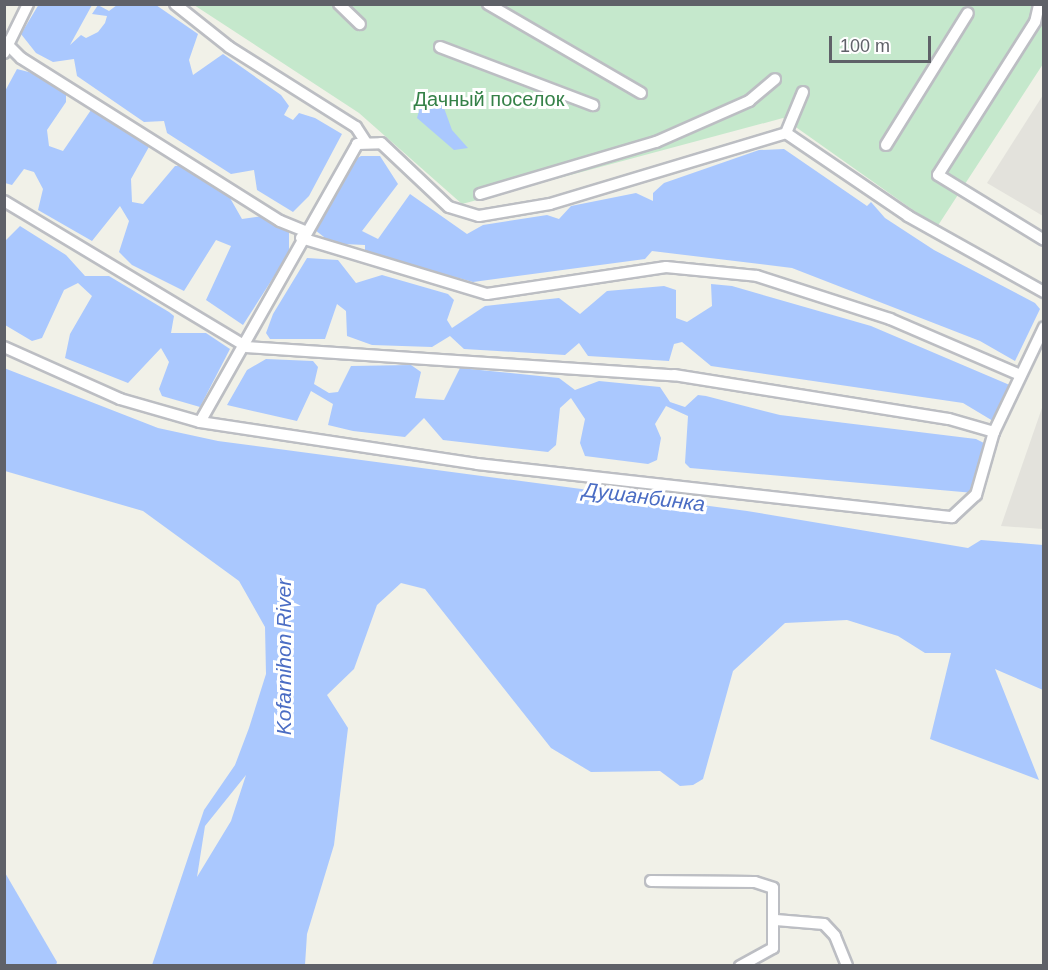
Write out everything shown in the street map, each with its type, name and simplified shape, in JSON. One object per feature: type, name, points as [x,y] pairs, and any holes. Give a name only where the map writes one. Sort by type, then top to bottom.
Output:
[{"type":"street","points":[[28,4],[6,46],[303,234],[487,294],[666,267],[757,276],[880,315],[1018,374]]},
{"type":"street","points":[[175,4],[230,47],[356,127],[365,141]]},
{"type":"street","points":[[339,4],[360,24]]},
{"type":"street","points":[[489,4],[641,93]]},
{"type":"street","points":[[1039,5],[1035,22],[938,175],[1044,240]]},
{"type":"street","points":[[886,145],[968,13]]},
{"type":"street","points":[[440,48],[593,105]]},
{"type":"street","points":[[480,194],[656,142],[749,101],[775,79]]},
{"type":"street","points":[[786,133],[803,92]]},
{"type":"street","points":[[200,422],[303,234],[351,152],[365,141],[381,143],[458,213],[479,216],[550,204],[786,133]]},
{"type":"street","points":[[786,133],[908,216],[1044,292]]},
{"type":"street","points":[[4,201],[241,345],[674,375],[950,419],[994,432]]},
{"type":"street","points":[[4,347],[120,399],[200,422],[489,465],[952,517],[976,495],[994,432],[1018,374],[1044,327]]},
{"type":"street","points":[[651,881],[768,885],[775,892],[776,920],[771,952],[740,966]]},
{"type":"street","points":[[776,920],[824,924],[835,936],[846,966]]},
{"type":"shaded area","points":[[1043,95],[1043,216],[987,183]]},
{"type":"shaded area","points":[[1043,405],[1043,529],[1001,526]]},
{"type":"green space","name":"Дачный поселок","points":[[194,5],[1043,5],[1043,64],[937,227],[783,118],[462,204],[359,113]]},
{"type":"water","points":[[39,4],[92,5],[70,45],[81,35],[86,38],[98,32],[105,23],[107,16],[92,14],[98,5],[109,11],[117,5],[156,5],[198,34],[189,60],[193,75],[223,54],[281,95],[289,106],[284,115],[293,120],[299,113],[315,118],[342,134],[309,196],[293,212],[257,190],[254,170],[231,174],[167,133],[164,121],[144,122],[77,76],[74,59],[53,62],[36,53],[21,34]]},
{"type":"water","points":[[17,69],[48,77],[66,93],[66,102],[47,130],[49,146],[63,151],[91,110],[150,145],[131,179],[132,202],[143,204],[175,166],[186,166],[226,191],[242,219],[264,216],[289,231],[289,253],[243,325],[206,300],[231,246],[216,240],[184,291],[132,265],[119,252],[129,221],[120,206],[92,241],[38,210],[43,189],[34,172],[24,169],[12,185],[5,183],[4,93]]},
{"type":"water","points":[[431,94],[440,97],[452,130],[468,148],[454,150],[417,118],[422,100]]},
{"type":"water","points":[[784,149],[867,206],[871,202],[885,218],[934,250],[1035,303],[1040,309],[1015,361],[980,341],[792,268],[652,251],[645,259],[473,282],[365,252],[365,245],[322,243],[324,237],[315,230],[352,161],[361,156],[380,156],[398,184],[362,231],[378,239],[410,194],[467,234],[483,225],[547,215],[559,219],[571,206],[636,193],[653,201],[653,193],[664,183],[759,150]]},
{"type":"water","points":[[20,226],[66,255],[85,276],[109,276],[169,312],[174,316],[171,333],[206,333],[230,349],[200,407],[162,396],[159,389],[169,362],[161,348],[128,383],[65,358],[70,334],[92,296],[78,283],[64,290],[42,338],[32,341],[5,325],[5,241]]},
{"type":"water","points":[[307,258],[338,260],[356,283],[382,275],[448,294],[454,300],[447,320],[452,328],[485,306],[559,298],[580,314],[607,291],[664,286],[676,290],[676,318],[687,322],[712,306],[711,284],[732,286],[871,326],[1012,386],[998,424],[963,403],[711,366],[682,342],[674,344],[669,361],[588,356],[579,343],[565,355],[464,349],[450,336],[432,347],[372,345],[347,336],[346,311],[337,304],[325,339],[270,339],[266,333],[273,314]]},
{"type":"water","points":[[266,359],[313,361],[318,367],[314,384],[329,393],[338,392],[351,366],[411,365],[421,372],[415,398],[444,400],[460,368],[559,378],[575,390],[599,381],[660,387],[670,402],[685,407],[698,395],[706,396],[780,415],[976,439],[990,446],[974,493],[690,468],[685,463],[688,416],[666,406],[655,424],[661,438],[657,460],[648,464],[585,456],[580,443],[585,419],[571,398],[560,408],[556,445],[548,452],[443,440],[424,418],[405,437],[353,431],[328,425],[333,404],[311,391],[297,421],[227,405],[247,370]]},
{"type":"water","name":"Kofarnihon River","points":[[4,368],[158,428],[218,441],[747,511],[968,548],[981,540],[1043,545],[1043,690],[995,669],[1039,780],[930,739],[951,653],[925,653],[898,636],[847,620],[785,623],[733,671],[703,779],[693,785],[680,786],[660,771],[591,772],[551,748],[425,589],[401,583],[377,605],[354,669],[327,695],[348,728],[334,845],[307,934],[305,965],[152,965],[204,810],[235,765],[249,728],[266,674],[265,627],[239,581],[143,511],[5,471]],"holes":[[[246,775],[231,821],[197,877],[205,826]]]},
{"type":"water","points":[[4,871],[57,962],[56,965],[5,965]]},
{"type":"water label","name":"Душанбинка","points":[[644,497]]}]
